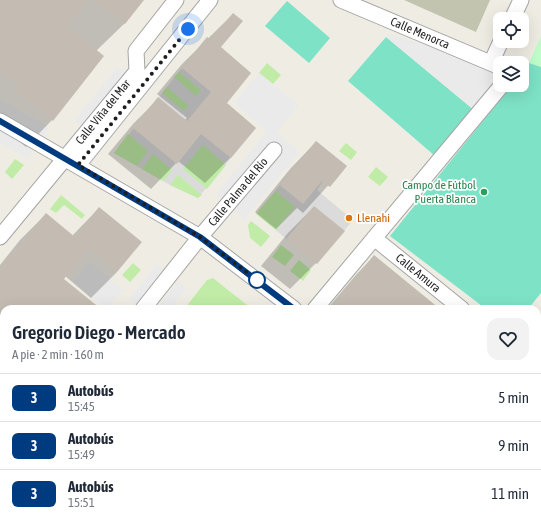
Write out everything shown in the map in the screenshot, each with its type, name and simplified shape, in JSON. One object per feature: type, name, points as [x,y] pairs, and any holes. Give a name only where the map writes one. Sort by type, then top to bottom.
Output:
[{"type":"street","name":"Calle Viña del Mar","points":[[72,162],[137,71],[136,51],[176,0]]},
{"type":"street","name":"Calle Viña del Mar","points":[[0,237],[72,162],[210,0]]},
{"type":"street","name":"Calle Menorca","points":[[341,0],[493,64]]},
{"type":"street","points":[[515,12],[521,0]]},
{"type":"street","points":[[318,305],[496,92]]},
{"type":"street","points":[[0,121],[200,237],[289,305]]},
{"type":"street","name":"Calle Palma del Río","points":[[146,305],[200,237],[274,150]]},
{"type":"street","name":"Calle Amura","points":[[374,238],[457,305]]},
{"type":"shaded area","points":[[404,0],[490,0],[476,32]]},
{"type":"shaded area","points":[[389,34],[421,43],[493,71],[493,86],[474,110],[386,37]]},
{"type":"shaded area","points":[[207,37],[251,73],[222,109],[241,115],[256,128],[198,198],[170,185],[114,153]]},
{"type":"shaded area","points":[[117,67],[127,75],[85,129],[74,121]]},
{"type":"shaded area","points":[[259,73],[299,105],[277,132],[299,152],[244,220],[216,194],[267,131],[234,103]]},
{"type":"shaded area","points":[[0,100],[49,127],[44,138],[0,112]]},
{"type":"shaded area","points":[[0,130],[33,149],[28,159],[0,143]]},
{"type":"shaded area","points":[[316,141],[347,166],[335,181],[324,180],[317,190],[353,220],[317,264],[256,214]]},
{"type":"shaded area","points":[[90,262],[123,290],[110,305],[102,305],[73,282]]},
{"type":"shaded area","points":[[157,264],[166,270],[138,305],[129,299]]},
{"type":"shaded area","points":[[178,281],[187,288],[173,305],[159,305]]},
{"type":"green space","points":[[287,1],[330,38],[309,63],[265,26]]},
{"type":"green space","points":[[541,36],[541,67],[529,63]]},
{"type":"green space","points":[[386,37],[474,110],[435,156],[348,81]]},
{"type":"green space","points":[[267,63],[281,75],[273,84],[259,73]]},
{"type":"green space","name":"Campo de Fútbol Puerta Blanca","points":[[529,63],[541,67],[541,293],[531,305],[481,305],[390,236],[506,92],[529,92]]},
{"type":"green space","points":[[179,72],[201,90],[196,96],[174,77]]},
{"type":"green space","points":[[167,87],[188,105],[184,111],[162,93]]},
{"type":"green space","points":[[128,134],[148,151],[137,166],[114,153]]},
{"type":"green space","points":[[346,143],[357,152],[351,160],[339,151]]},
{"type":"green space","points":[[203,145],[226,165],[207,189],[183,169]]},
{"type":"green space","points":[[153,154],[172,170],[163,181],[142,169]]},
{"type":"green space","points":[[15,159],[24,165],[12,179],[5,172]]},
{"type":"green space","points":[[376,167],[388,177],[380,186],[368,177]]},
{"type":"green space","points":[[178,175],[202,195],[198,198],[170,185]]},
{"type":"green space","points":[[276,191],[295,207],[276,230],[256,214]]},
{"type":"green space","points":[[61,195],[85,215],[82,219],[64,205],[56,213],[50,209]]},
{"type":"green space","points":[[251,221],[270,236],[261,247],[250,238],[248,225]]},
{"type":"green space","points":[[281,245],[294,255],[285,266],[272,257]]},
{"type":"green space","points":[[299,260],[311,270],[303,281],[290,271]]},
{"type":"green space","points":[[133,263],[141,270],[130,282],[122,275]]},
{"type":"green space","points":[[213,278],[247,305],[187,305],[207,280]]},
{"type":"building","points":[[0,0],[87,0],[67,26],[104,56],[53,121],[15,91],[19,86],[0,70]]},
{"type":"building","points":[[92,0],[144,0],[125,24]]},
{"type":"building","points":[[233,13],[243,21],[221,47],[251,73],[227,103],[256,128],[231,158],[201,134],[177,164],[133,128],[158,97],[187,121],[211,92],[182,68],[207,37],[211,40]]},
{"type":"building","points":[[316,141],[347,166],[330,187],[322,181],[303,204],[280,185]]},
{"type":"building","points":[[314,206],[345,231],[317,264],[286,239]]},
{"type":"building","points":[[99,207],[142,242],[117,272],[89,249],[64,279],[96,305],[49,305],[45,302],[43,305],[0,305],[0,269],[46,213],[75,237]]},
{"type":"building","points":[[374,255],[435,305],[341,305],[336,301]]},
{"type":"bus line","name":"3","points":[[0,121],[200,237],[289,305]]},
{"type":"place","name":"Campo de Fútbol Puerta Blanca","points":[[484,192]]},
{"type":"place","name":"Llenahi","points":[[349,218]]},
{"type":"route","points":[[188,29],[78,165],[200,237],[257,280]]}]
